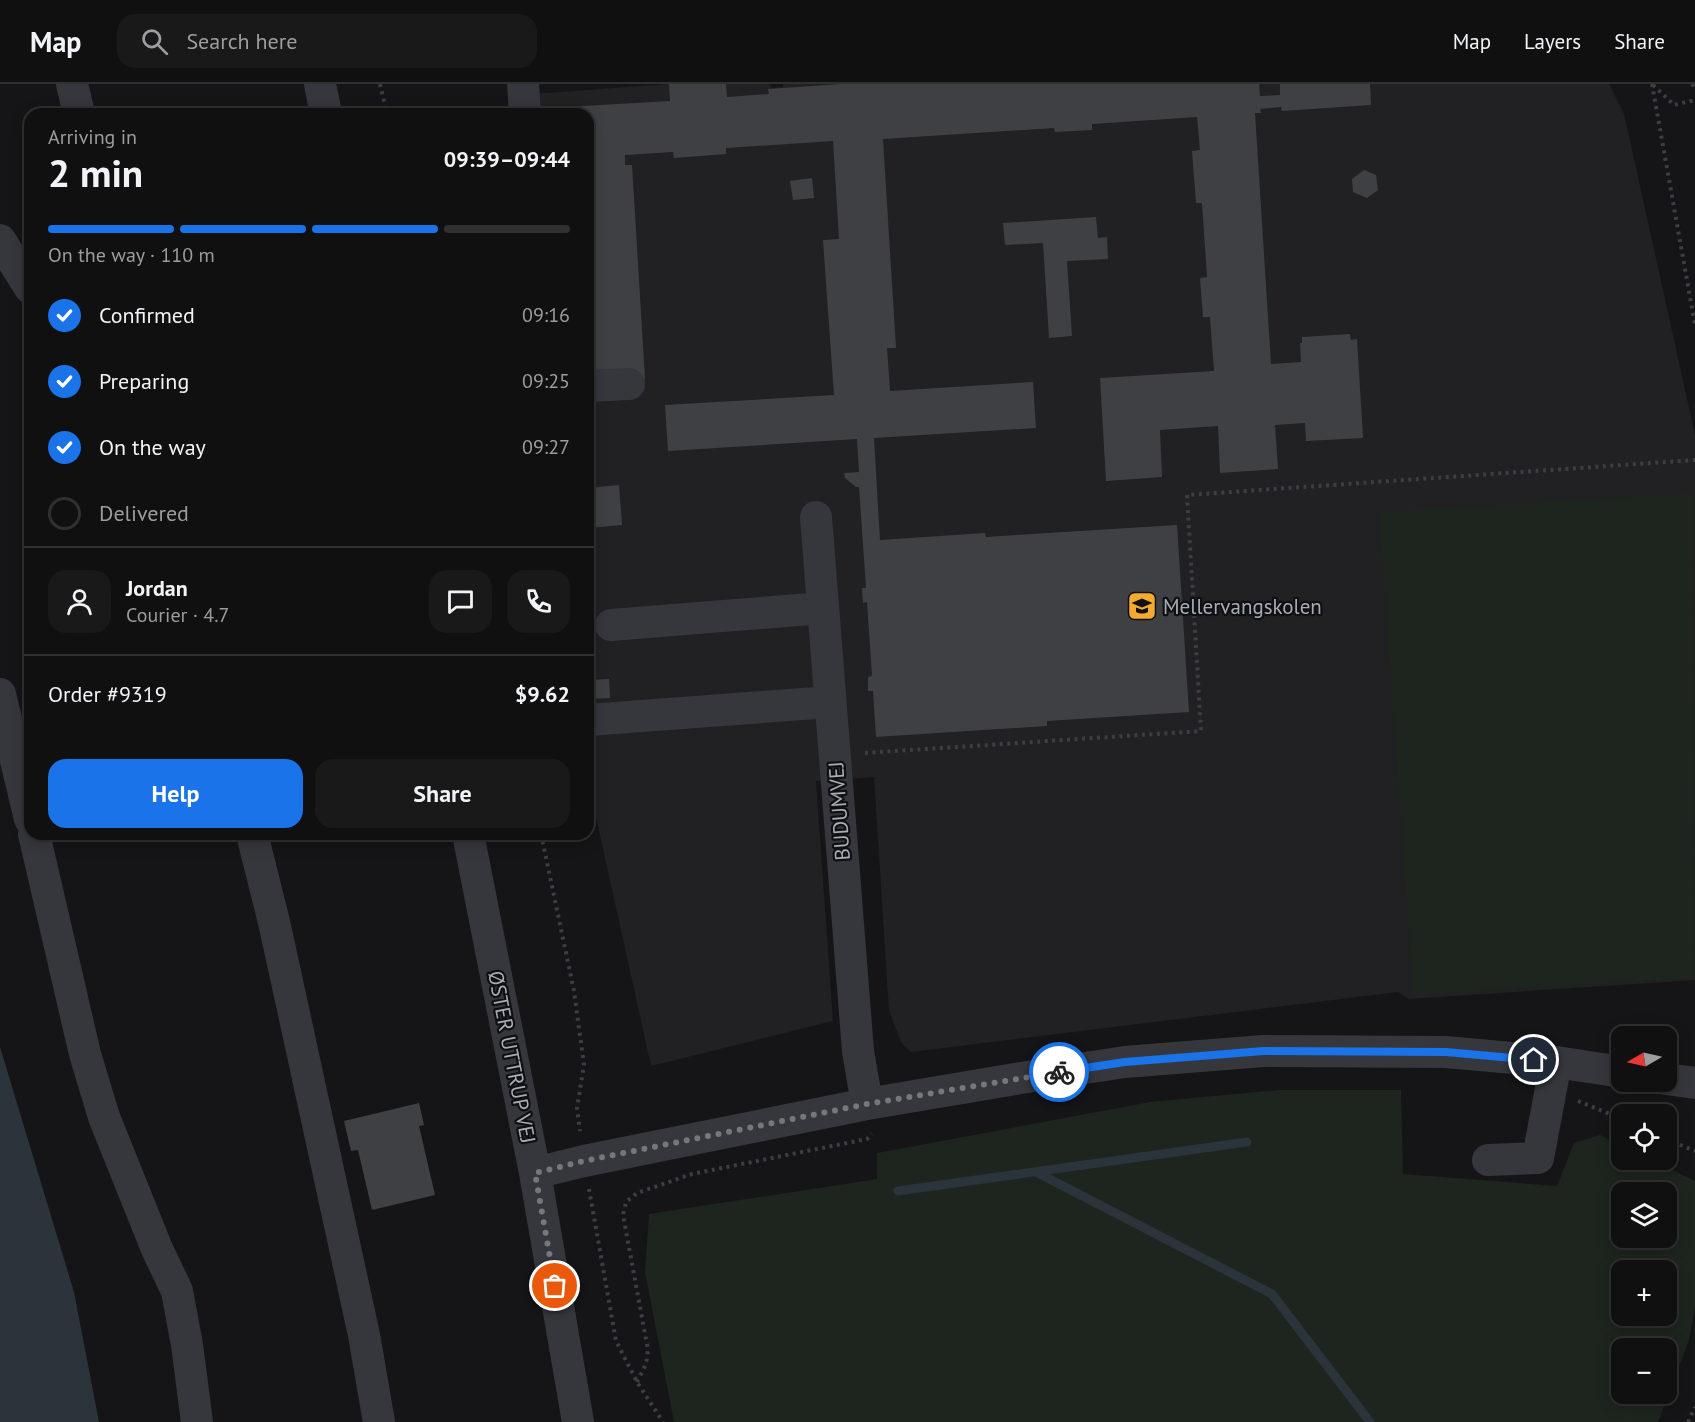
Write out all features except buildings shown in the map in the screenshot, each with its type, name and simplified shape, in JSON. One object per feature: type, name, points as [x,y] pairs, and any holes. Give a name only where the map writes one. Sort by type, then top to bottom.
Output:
[{"type":"street","points":[[72,84],[78,108]]},
{"type":"street","points":[[320,84],[325,108]]},
{"type":"street","points":[[523,84],[525,108]]},
{"type":"street","points":[[0,240],[24,278]]},
{"type":"street","points":[[594,386],[629,384]]},
{"type":"street","name":"BUDUMVEJ","points":[[816,517],[858,1051],[867,1104]]},
{"type":"street","points":[[610,625],[824,608]]},
{"type":"street","points":[[0,694],[24,794]]},
{"type":"street","points":[[594,720],[830,702]]},
{"type":"street","points":[[35,840],[85,1054],[104,1117],[157,1249],[177,1291],[197,1422]]},
{"type":"street","points":[[254,840],[274,922],[364,1335],[379,1422]]},
{"type":"street","name":"ØSTER UTTRUP VEJ","points":[[469,840],[535,1173],[578,1422]]},
{"type":"street","points":[[535,1173],[867,1104],[1125,1062],[1263,1051],[1446,1052],[1554,1076],[1611,1073]]},
{"type":"street","points":[[1488,1160],[1538,1158],[1554,1076]]},
{"type":"street","points":[[1677,1080],[1695,1083]]},
{"type":"path","points":[[380,84],[386,108]]},
{"type":"path","points":[[1652,84],[1674,105],[1695,100]]},
{"type":"path","points":[[1652,84],[1695,325]]},
{"type":"path","points":[[1692,84],[1695,89]]},
{"type":"path","points":[[835,755],[1201,731],[1187,495],[1695,460]]},
{"type":"path","points":[[1554,1076],[1611,1112]]},
{"type":"path","points":[[637,1382],[646,1364],[648,1350],[624,1215],[626,1202],[637,1193],[692,1174],[867,1139],[873,1133],[867,1104]]},
{"type":"path","points":[[1677,1144],[1695,1151]]},
{"type":"path","points":[[1688,1422],[1695,1407]]},
{"type":"shaded area","name":"Mellervangskolen","points":[[668,84],[770,84],[771,88],[783,87],[783,84],[1609,84],[1624,114],[1695,435],[1695,980],[1409,999],[1398,992],[911,1052],[901,1042],[889,1011],[874,777],[816,781],[833,1021],[651,1066],[594,808],[594,108],[521,108],[520,95]]},
{"type":"shaded area","points":[[1694,493],[1695,978],[1413,995],[1379,512]]},
{"type":"shaded area","points":[[0,1047],[74,1292],[99,1422],[0,1422]]},
{"type":"shaded area","points":[[1278,1090],[1401,1090],[1403,1174],[1557,1186],[1574,1143],[1600,1135],[1611,1140],[1611,1170],[1672,1170],[1695,1181],[1695,1306],[1689,1340],[1677,1372],[1677,1338],[1611,1338],[1611,1404],[1665,1404],[1658,1422],[674,1422],[645,1272],[649,1214],[877,1179],[877,1153],[1150,1102]]},
{"type":"waterway","points":[[898,1191],[1247,1142]]},
{"type":"waterway","points":[[1036,1172],[1272,1294],[1370,1422]]},
{"type":"way so far","points":[[555,1286],[535,1173],[867,1104],[1059,1072]]},
{"type":"place","name":"Mellervangskolen","points":[[1142,606]]},
{"type":"route","points":[[1059,1072],[1125,1062],[1263,1051],[1446,1052],[1534,1060]]}]
